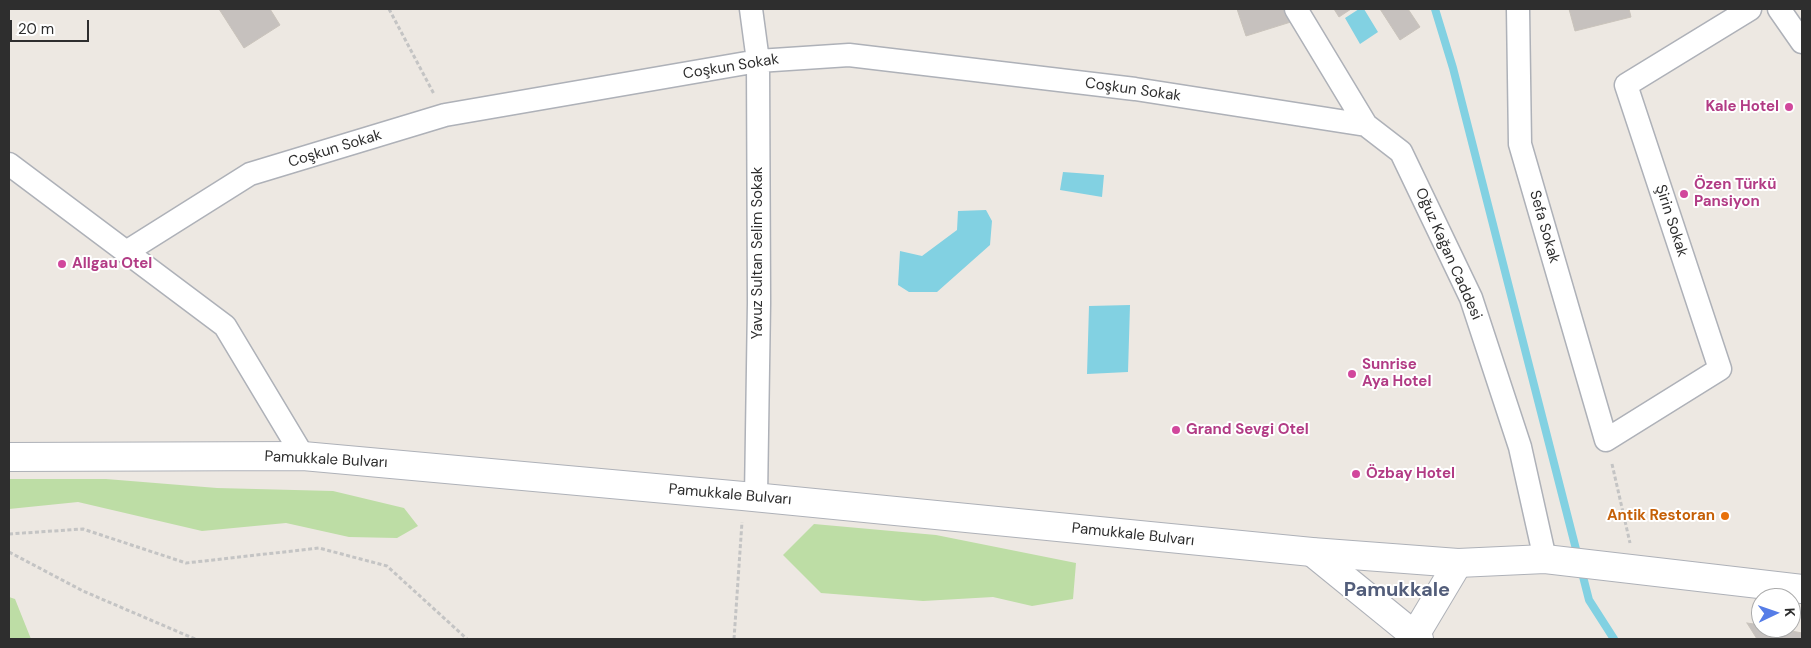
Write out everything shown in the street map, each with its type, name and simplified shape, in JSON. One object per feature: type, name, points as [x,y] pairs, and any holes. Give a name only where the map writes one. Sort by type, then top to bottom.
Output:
[{"type":"main road","name":"Pamukkale Bulvarı","points":[[9,457],[303,456],[1312,552],[1458,563],[1545,559],[1802,589]]},
{"type":"main road","points":[[1312,552],[1417,637],[1458,563]]},
{"type":"street","name":"Yavuz Sultan Selim Sokak","points":[[749,497],[759,303],[758,61],[751,9]]},
{"type":"street","name":"Oğuz Kağan Caddesi","points":[[1296,9],[1366,125],[1401,152],[1471,298],[1520,447],[1545,559]]},
{"type":"street","name":"Sefa Sokak","points":[[1518,9],[1520,144],[1606,440]]},
{"type":"street","name":"Şirin Sokak","points":[[1606,440],[1720,369],[1626,86],[1750,9]]},
{"type":"street","points":[[1779,9],[1802,42]]},
{"type":"street","name":"Coşkun Sokak","points":[[126,252],[250,174],[445,115],[758,61],[849,55],[1135,89],[1366,125]]},
{"type":"street","points":[[9,164],[225,326],[303,456]]},
{"type":"path","points":[[389,9],[445,115]]},
{"type":"path","points":[[1606,440],[1635,568]]},
{"type":"path","points":[[734,639],[741,544],[749,497]]},
{"type":"path","points":[[9,534],[83,529],[186,563],[319,548],[387,566],[467,639]]},
{"type":"path","points":[[9,552],[83,591],[195,639]]},
{"type":"green space","points":[[9,479],[106,479],[217,488],[333,491],[404,508],[418,526],[397,538],[349,537],[286,523],[202,531],[78,502],[9,509]]},
{"type":"green space","points":[[814,524],[936,535],[1076,563],[1073,599],[1032,606],[993,597],[923,601],[821,593],[783,555]]},
{"type":"green space","points":[[9,597],[15,599],[31,639],[9,639]]},
{"type":"water","points":[[1359,9],[1364,9],[1378,32],[1360,44],[1345,18]]},
{"type":"water","points":[[1063,172],[1104,175],[1102,197],[1060,190]]},
{"type":"water","points":[[986,210],[992,221],[990,245],[937,292],[909,292],[898,285],[900,251],[922,256],[957,230],[958,211]]},
{"type":"water","points":[[1130,305],[1128,372],[1087,374],[1089,306]]},
{"type":"building","points":[[219,9],[270,9],[280,25],[244,48]]},
{"type":"building","points":[[1237,9],[1288,9],[1294,21],[1246,36]]},
{"type":"building","points":[[1334,9],[1351,9],[1339,17]]},
{"type":"building","points":[[1380,9],[1408,9],[1420,27],[1400,40]]},
{"type":"building","points":[[1569,9],[1629,9],[1631,17],[1575,31]]},
{"type":"building","points":[[1802,633],[1802,639],[1757,639],[1801,638]]},
{"type":"waterway","points":[[1435,9],[1453,68],[1589,600],[1614,639]]},
{"type":"place","name":"Kale Hotel","points":[[1789,107]]},
{"type":"place","name":"Özen Türkü Pansiyon","points":[[1684,194]]},
{"type":"place","name":"Allgau Otel","points":[[62,264]]},
{"type":"place","name":"Sunrise Aya Hotel","points":[[1352,374]]},
{"type":"place","name":"Grand Sevgi Otel","points":[[1176,430]]},
{"type":"place","name":"Özbay Hotel","points":[[1356,474]]},
{"type":"place","name":"Antik Restoran","points":[[1725,516]]},
{"type":"district","name":"Pamukkale","points":[[1397,591]]}]
